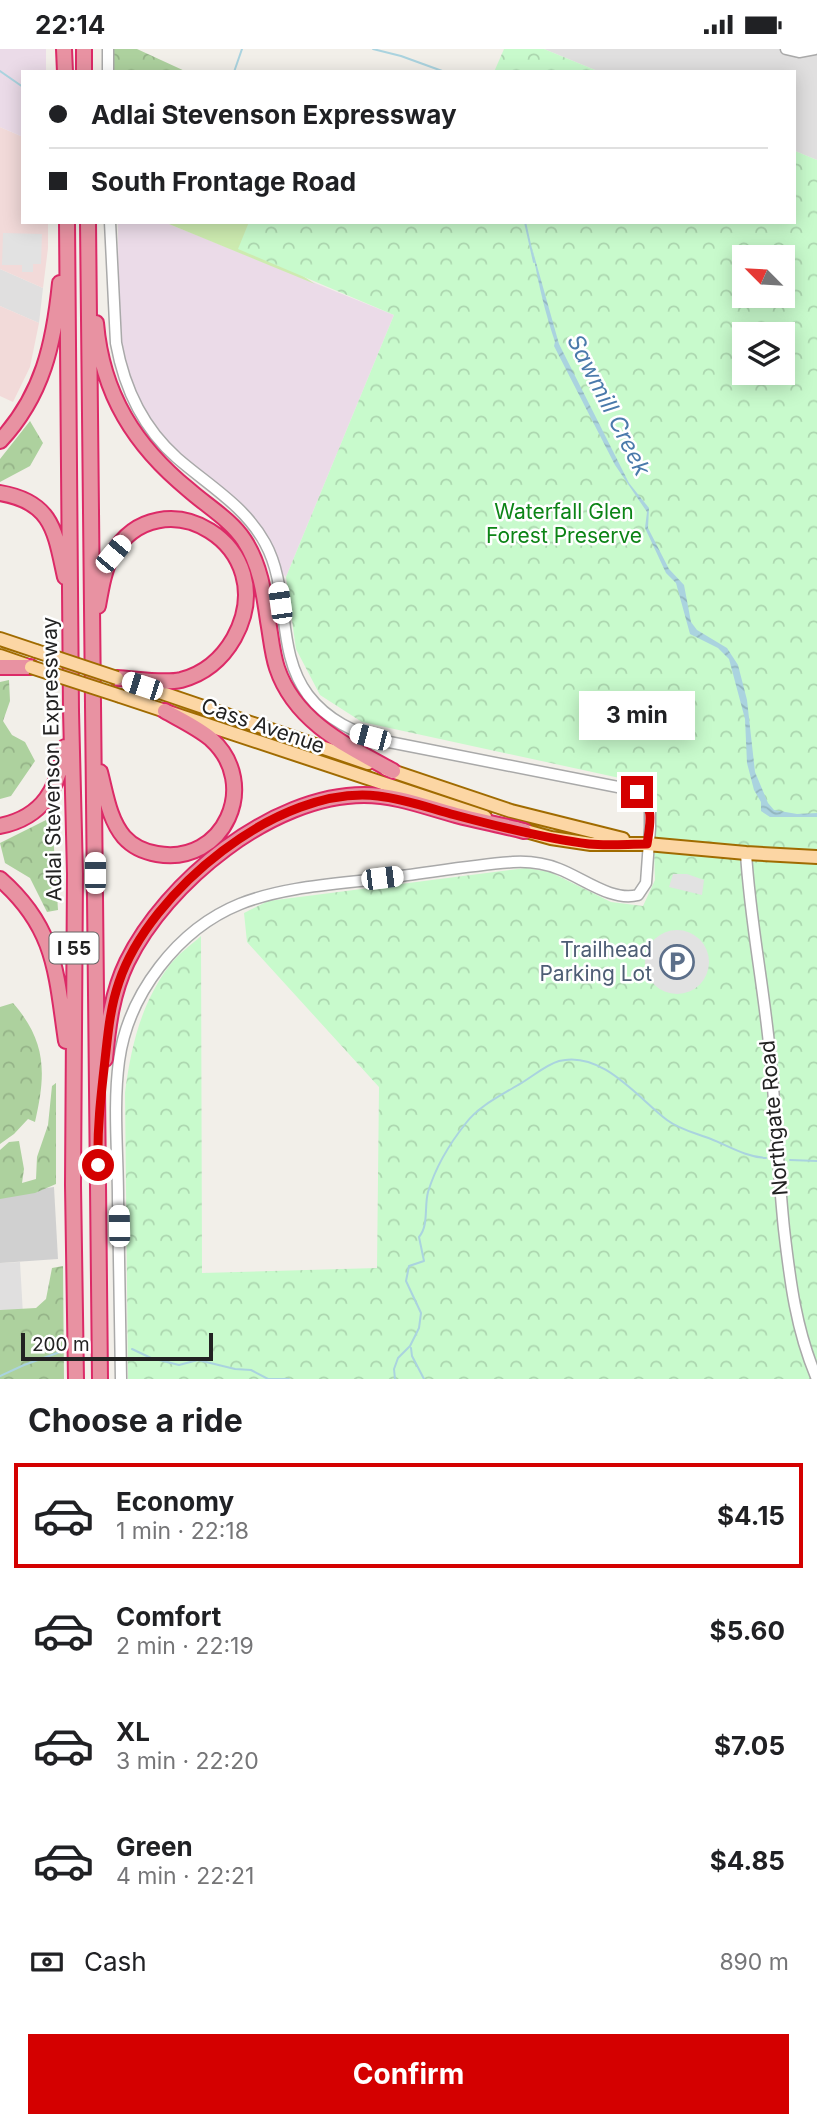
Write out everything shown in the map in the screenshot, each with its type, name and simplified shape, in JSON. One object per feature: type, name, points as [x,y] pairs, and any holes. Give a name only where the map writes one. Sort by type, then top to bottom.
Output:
[{"type":"highway","points":[[64,49],[65,70]]},
{"type":"highway","points":[[84,49],[84,70]]},
{"type":"highway","points":[[0,441],[28,401],[49,356],[65,224]]},
{"type":"highway","name":"Adlai Stevenson Expressway","points":[[65,224],[75,874],[73,1087],[76,1379]]},
{"type":"highway","points":[[88,224],[97,330],[101,353],[120,411],[135,436],[164,470],[234,527],[248,546],[258,569],[277,669],[284,686],[300,709],[320,729],[393,771]]},
{"type":"highway","name":"Adlai Stevenson Expressway","points":[[88,224],[100,1379]]},
{"type":"highway","points":[[0,493],[24,498],[43,512],[55,536],[72,607]]},
{"type":"highway","points":[[92,638],[103,582],[113,554],[140,527],[173,520],[199,524],[215,532],[233,552],[243,578],[246,602],[237,631],[224,654],[213,664],[178,681],[117,678]]},
{"type":"highway","points":[[0,667],[31,667]]},
{"type":"highway","points":[[0,826],[32,813],[43,804],[51,792],[60,774],[71,711]]},
{"type":"highway","points":[[94,748],[111,815],[127,841],[145,851],[165,855],[179,856],[203,848],[220,831],[230,814],[235,790],[233,774],[227,760],[211,739],[165,711]]},
{"type":"highway","points":[[97,1120],[108,1024],[127,962],[143,933],[167,902],[243,836],[276,817],[299,808],[325,800],[360,795],[419,803],[455,815],[524,831]]},
{"type":"highway","points":[[0,879],[35,919],[57,970],[73,1087]]},
{"type":"main road","name":"Cass Avenue","points":[[0,639],[511,811],[647,844]]},
{"type":"main road","name":"Cass Avenue","points":[[0,656],[524,831],[591,844],[647,844],[817,857]]},
{"type":"street","points":[[108,49],[108,70]]},
{"type":"street","points":[[786,49],[799,52],[815,49]]},
{"type":"street","points":[[110,224],[116,343],[119,362],[132,399],[152,432],[176,457],[236,506],[267,545],[274,565],[289,655],[298,678],[326,715],[356,733],[637,792],[643,796],[650,811],[646,883],[642,891],[632,897],[618,895],[550,866],[511,862],[282,892],[241,904],[219,914],[166,958],[150,982],[125,1037],[119,1061],[117,1119],[121,1379]]},
{"type":"street","name":"Northgate Road","points":[[746,853],[748,894],[770,1054],[777,1158],[792,1300],[802,1340],[817,1379]]},
{"type":"shaded area","points":[[0,49],[46,49],[46,70],[21,70],[21,136],[0,127]]},
{"type":"shaded area","points":[[544,49],[817,49],[817,160],[796,151],[796,70],[595,70]]},
{"type":"shaded area","points":[[0,127],[21,136],[21,224],[48,224],[48,248],[43,288],[0,269]]},
{"type":"shaded area","points":[[118,224],[169,224],[394,315],[286,577],[277,568],[271,548],[153,430],[134,395],[123,363],[119,336]]},
{"type":"shaded area","points":[[3,233],[42,234],[41,264],[33,264],[33,272],[22,272],[22,265],[2,265]]},
{"type":"shaded area","points":[[0,269],[43,288],[39,323],[0,306]]},
{"type":"shaded area","points":[[0,306],[39,323],[30,367],[13,402],[0,396]]},
{"type":"shaded area","points":[[673,874],[687,874],[704,880],[702,895],[669,887]]},
{"type":"shaded area","name":"Trailhead Parking Lot","points":[[677,930],[695,936],[703,944],[709,962],[703,980],[695,988],[677,994],[659,988],[651,980],[645,962],[651,944],[659,936]]},
{"type":"shaded area","points":[[54,1187],[58,1259],[0,1263],[0,1195]]},
{"type":"shaded area","points":[[20,1262],[24,1332],[0,1333],[0,1263]]},
{"type":"green space","points":[[113,49],[137,49],[183,70],[114,70]]},
{"type":"green space","points":[[504,49],[544,49],[595,70],[495,70]]},
{"type":"green space","name":"Waterfall Glen Forest Preserve","points":[[796,151],[817,160],[817,1379],[128,1379],[125,1093],[130,1059],[144,1010],[159,980],[180,954],[201,936],[202,1273],[377,1268],[379,1087],[247,942],[244,913],[268,901],[526,868],[550,872],[611,902],[643,906],[655,880],[652,785],[362,722],[320,695],[296,649],[286,577],[394,315],[238,249],[248,224],[796,224]]},
{"type":"green space","points":[[169,224],[286,224],[303,276],[315,284]]},
{"type":"green space","points":[[30,421],[43,443],[30,466],[0,482],[0,459]]},
{"type":"green space","points":[[9,680],[10,701],[3,721],[12,735],[25,742],[35,761],[11,796],[0,799],[0,682]]},
{"type":"green space","points":[[52,817],[58,910],[47,912],[30,878],[5,863],[0,843]]},
{"type":"green space","points":[[13,1003],[24,1017],[38,1045],[41,1089],[35,1122],[28,1119],[0,1144],[0,1007]]},
{"type":"green space","points":[[56,1083],[56,1184],[35,1193],[0,1199],[0,1150],[9,1142],[19,1141],[24,1169],[22,1183],[36,1179],[37,1157],[48,1125],[52,1086]]},
{"type":"green space","points":[[63,1266],[64,1379],[0,1379],[0,1310],[36,1308],[46,1299],[52,1268]]},
{"type":"water","points":[[532,248],[559,344],[629,483],[649,508],[648,528],[669,569],[684,585],[691,622],[697,630],[727,648],[738,665],[747,700],[755,772],[768,803],[774,810],[797,814],[817,813],[817,817],[770,817],[761,811],[761,802],[754,790],[747,763],[745,719],[729,659],[718,648],[690,634],[676,583],[666,573],[645,528],[647,512],[615,465],[554,346]]},
{"type":"waterway","points":[[235,70],[242,49]]},
{"type":"waterway","name":"Sawmill Creek","points":[[373,49],[440,70]]},
{"type":"waterway","points":[[0,71],[21,86]]},
{"type":"waterway","name":"Sawmill Creek","points":[[525,224],[534,262]]},
{"type":"waterway","points":[[395,1379],[394,1369],[398,1358],[410,1346],[419,1328],[421,1313],[406,1281],[409,1266],[424,1261],[419,1237],[425,1221],[428,1192],[439,1164],[460,1131],[477,1111],[543,1069],[559,1061],[575,1059],[590,1062],[618,1078],[677,1126],[745,1153],[766,1158]]},
{"type":"waterway","points":[[790,1160],[817,1161]]},
{"type":"waterway","points":[[411,1348],[412,1356],[424,1379]]},
{"type":"waterway","points":[[132,1349],[151,1358],[179,1365],[198,1360],[251,1370],[268,1379],[289,1379]]},
{"type":"waterway","points":[[0,1376],[60,1352]]},
{"type":"place","name":"Trailhead Parking Lot","points":[[677,962]]},
{"type":"route","points":[[98,1165],[97,1120],[108,1024],[127,962],[139,939],[167,902],[243,836],[276,817],[306,806],[338,797],[360,795],[419,803],[455,815],[551,838],[591,844],[647,844],[650,811],[648,803],[637,792]]}]
